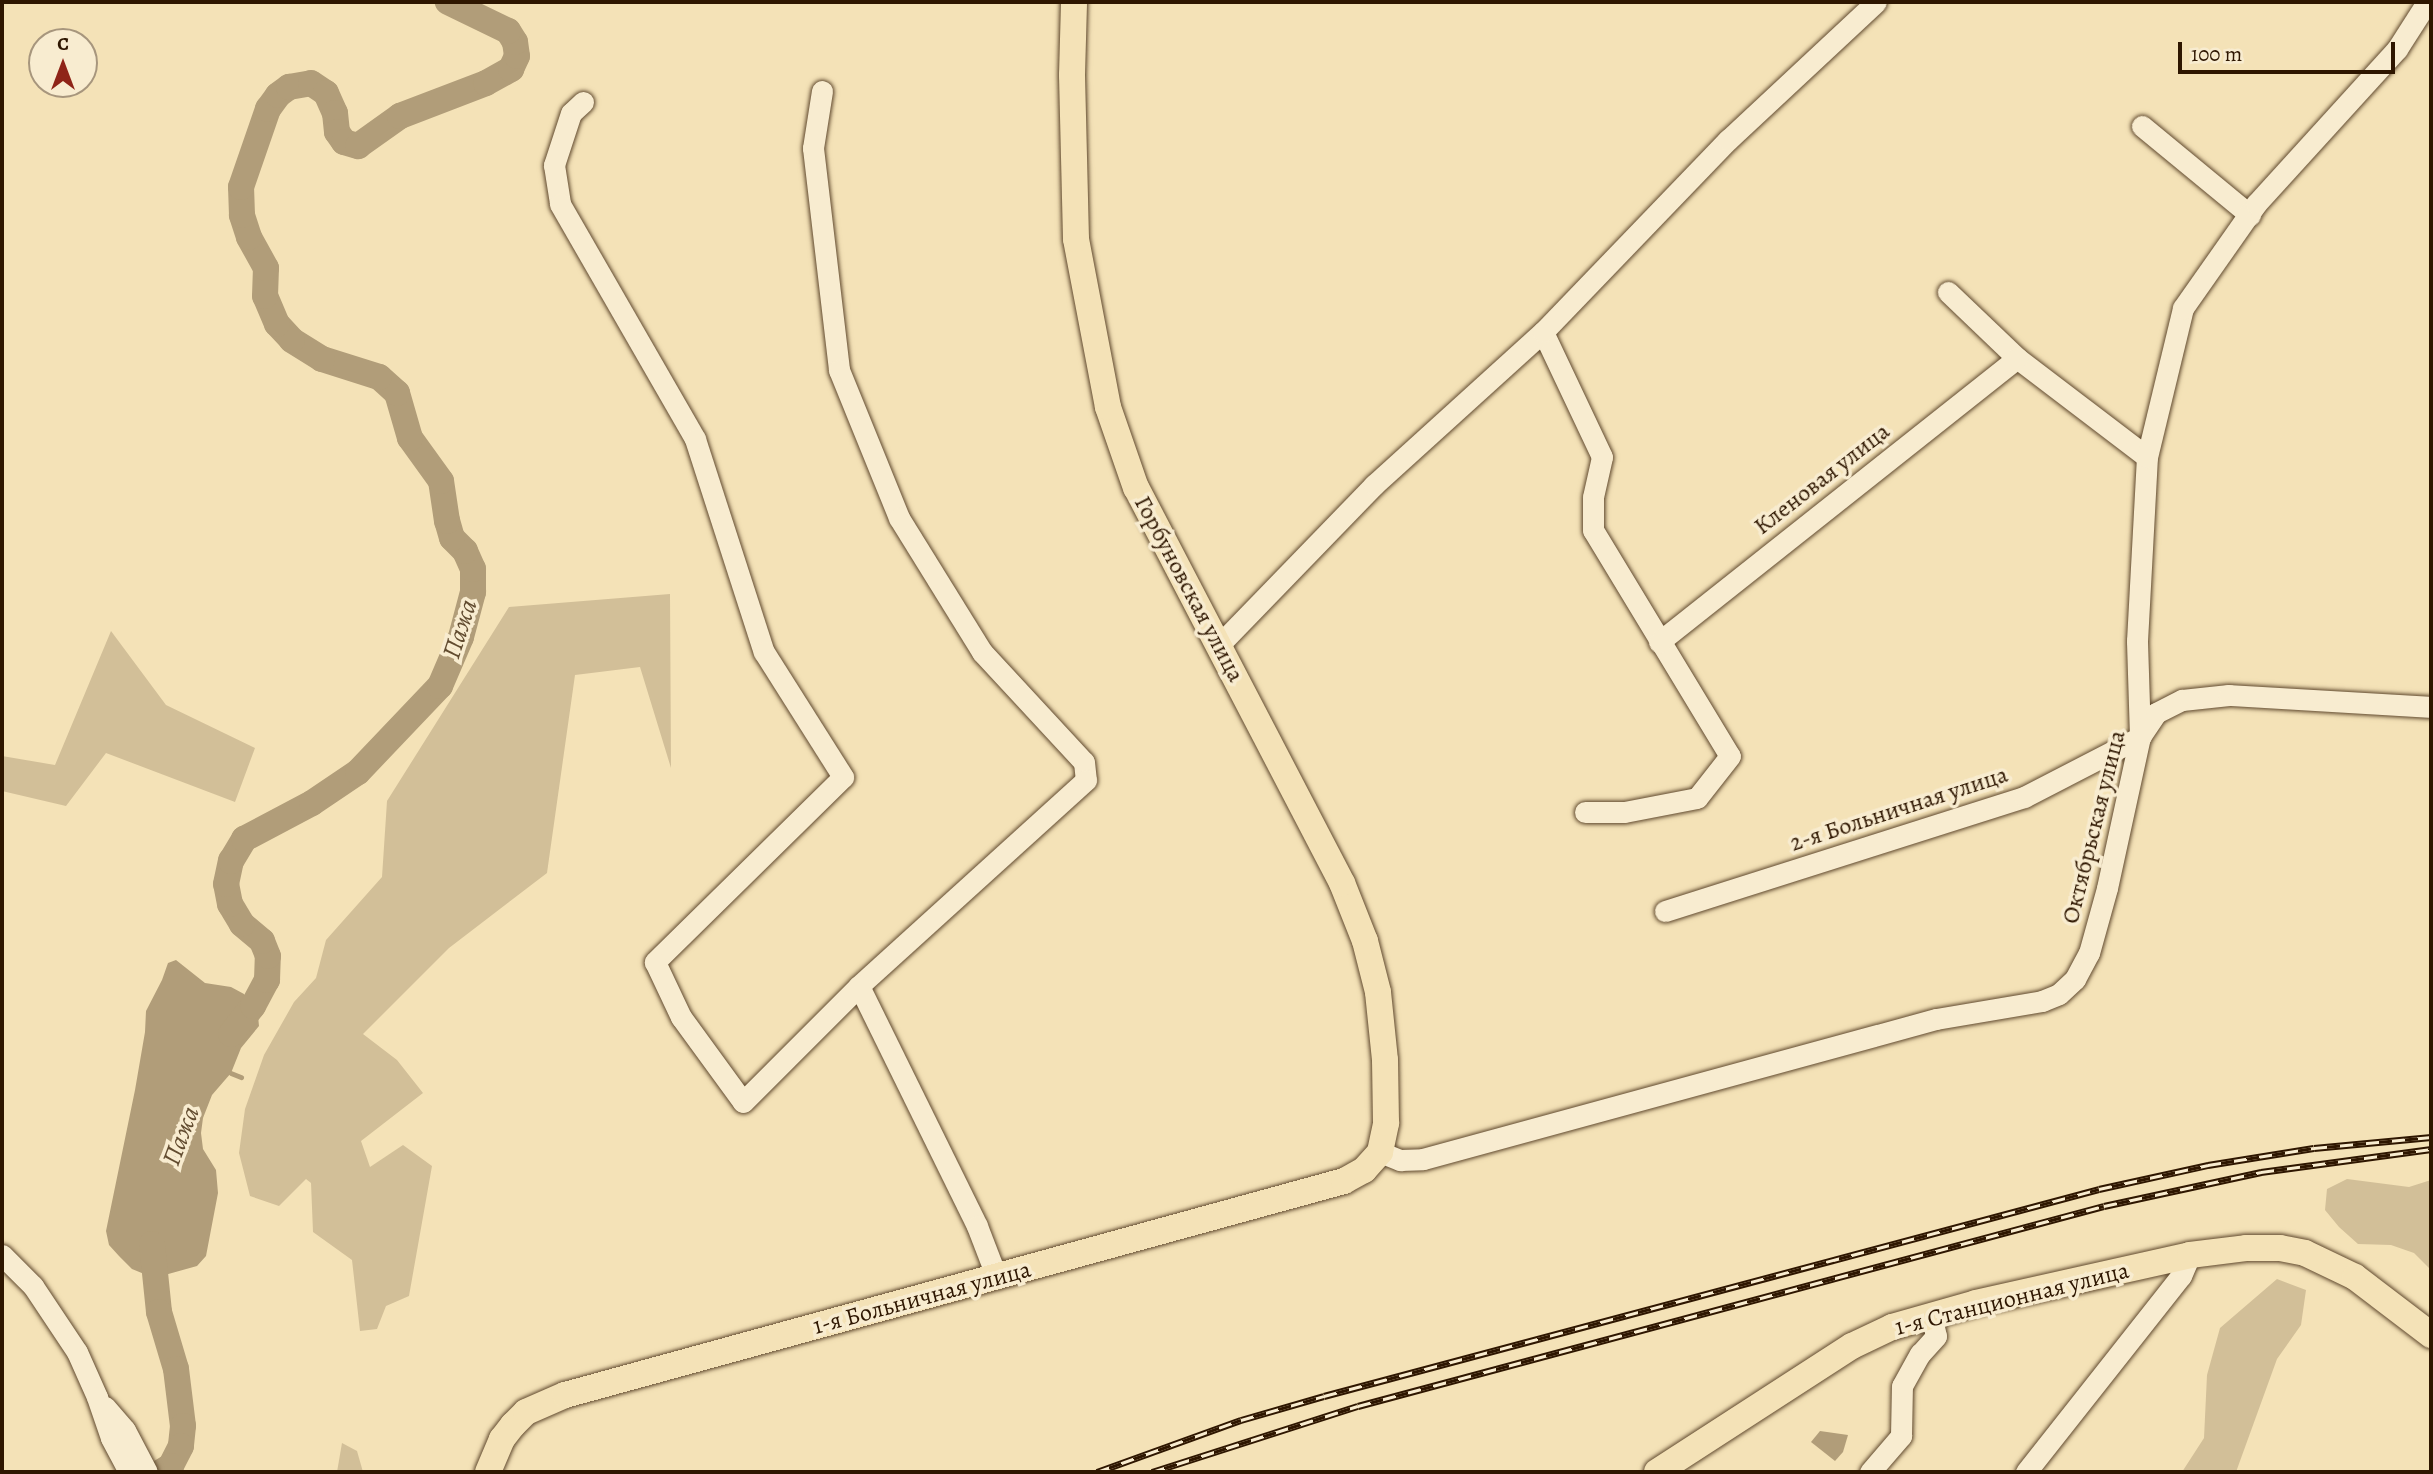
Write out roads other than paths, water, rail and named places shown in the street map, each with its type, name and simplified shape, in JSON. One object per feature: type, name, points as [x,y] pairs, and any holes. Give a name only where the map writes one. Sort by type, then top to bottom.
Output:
[{"type":"main road","name":"Горбуновская улица","points":[[1074,2],[1072,75],[1076,239],[1108,407],[1136,488],[1342,883],[1365,941],[1378,992],[1385,1060],[1386,1123],[1380,1152]]},
{"type":"main road","name":"1-я Больничная улица","points":[[488,1472],[502,1439],[513,1425],[526,1412],[547,1401],[1344,1181],[1364,1170],[1380,1152]]},
{"type":"main road","name":"1-я Станционная улица","points":[[1657,1472],[1852,1346],[1931,1314],[2190,1255],[2246,1248],[2280,1248],[2305,1253],[2355,1277],[2431,1335]]},
{"type":"street","points":[[1219,645],[1374,485],[1543,332],[1728,140],[1876,2]]},
{"type":"street","points":[[2140,737],[2137,641],[2147,457],[2183,308],[2250,215],[2397,49],[2427,2]]},
{"type":"street","points":[[583,102],[571,113],[554,165],[561,204],[695,439],[764,652],[843,777],[655,962],[681,1017],[743,1101],[859,986],[1086,780],[1084,762],[982,652],[899,518],[839,370],[813,149],[822,91]]},
{"type":"street","points":[[2142,126],[2250,215]]},
{"type":"street","points":[[1948,292],[2017,358],[2147,457]]},
{"type":"street","points":[[1543,332],[1602,457],[1593,497],[1593,530],[1730,756],[1697,798],[1623,812],[1585,812]]},
{"type":"street","name":"Кленовая улица","points":[[1659,642],[2017,358]]},
{"type":"street","name":"Октябрьская улица","points":[[1380,1152],[1400,1160],[1423,1159],[1936,1018],[2042,1001],[2059,994],[2075,979],[2089,953],[2099,922],[2140,737],[2149,721],[2167,706],[2199,698],[2230,695],[2431,707]]},
{"type":"street","name":"2-я Больничная улица","points":[[1665,911],[2024,797],[2140,737]]},
{"type":"street","points":[[859,986],[977,1226],[997,1278]]},
{"type":"street","points":[[2,1255],[33,1286],[54,1314],[77,1352],[97,1397],[118,1434],[147,1472]]},
{"type":"street","points":[[2026,1472],[2181,1276],[2190,1255]]},
{"type":"street","points":[[1870,1472],[1901,1436],[1902,1386],[1920,1354],[1936,1336],[1931,1314]]},
{"type":"street","points":[[118,1434],[129,1472]]},
{"type":"water","points":[[176,960],[205,983],[231,987],[244,994],[258,1016],[259,1026],[241,1048],[231,1073],[212,1095],[203,1118],[203,1149],[216,1170],[218,1193],[206,1256],[197,1266],[154,1278],[132,1269],[109,1245],[106,1231],[135,1090],[146,1011],[168,963]]},
{"type":"water","points":[[1820,1431],[1848,1435],[1843,1452],[1835,1461],[1811,1442]]},
{"type":"waterway","name":"Пажа","points":[[231,1034],[253,1006],[267,980],[268,956],[262,941],[242,924],[230,904],[226,884],[231,861],[244,839],[312,803],[358,772],[440,686],[461,637],[473,592],[473,569],[465,551],[452,538],[441,481],[410,438],[397,393],[379,377],[322,359],[292,340],[277,324],[265,296],[266,268],[249,237],[242,215],[241,187],[268,109],[278,95],[289,87],[311,83],[326,93],[335,113],[337,132],[344,142],[358,146],[400,116],[486,83],[511,69],[517,56],[515,42],[508,31],[448,2]]},
{"type":"waterway","points":[[231,1073],[241,1077]]},
{"type":"waterway","name":"Пажа","points":[[152,1244],[159,1312],[176,1369],[183,1426],[181,1446],[171,1466],[161,1472]]},
{"type":"railway","points":[[1097,1472],[1241,1420],[1324,1396],[2099,1189],[2208,1165],[2314,1148],[2431,1137]]},
{"type":"railway","points":[[1152,1472],[1358,1406],[2104,1206],[2261,1172],[2431,1149]]}]
